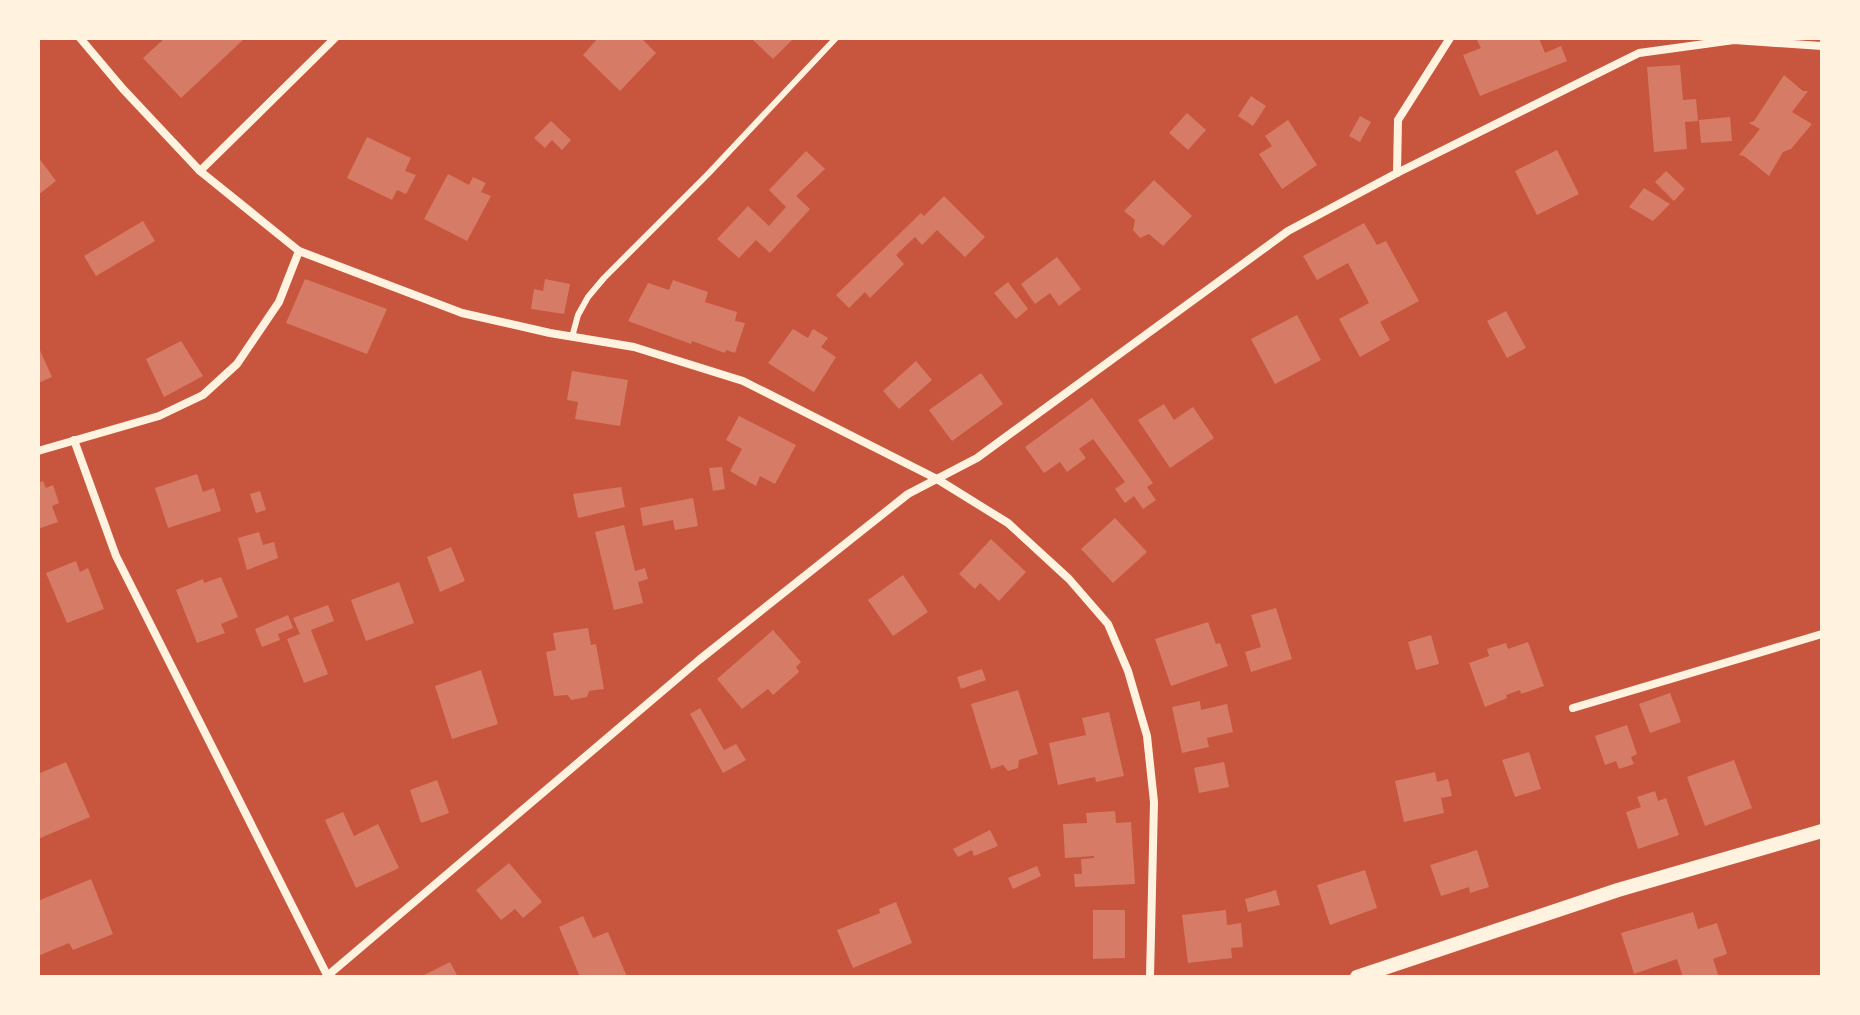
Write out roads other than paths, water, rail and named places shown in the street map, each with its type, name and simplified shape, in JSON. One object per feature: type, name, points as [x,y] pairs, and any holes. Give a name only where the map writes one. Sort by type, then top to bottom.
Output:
[{"type":"street","points":[[80,38],[200,171],[299,251],[462,313],[634,347],[743,381],[937,479],[1008,523],[1069,579],[1108,624],[1128,671],[1148,749],[1154,802],[1150,977]]},
{"type":"street","points":[[200,171],[335,38]]},
{"type":"street","points":[[1397,173],[1398,120],[1450,38]]},
{"type":"street","points":[[74,440],[116,556],[327,976],[699,660],[908,494],[977,458],[1288,231],[1397,173],[1639,53],[1734,40],[1822,46]]},
{"type":"street","points":[[38,451],[159,416],[203,395],[237,364],[279,302],[299,251]]},
{"type":"street","points":[[1573,708],[1822,634]]},
{"type":"street","points":[[1357,977],[1618,890],[1822,831]]},
{"type":"lane","points":[[572,337],[578,315],[604,278],[708,174],[836,38]]}]
